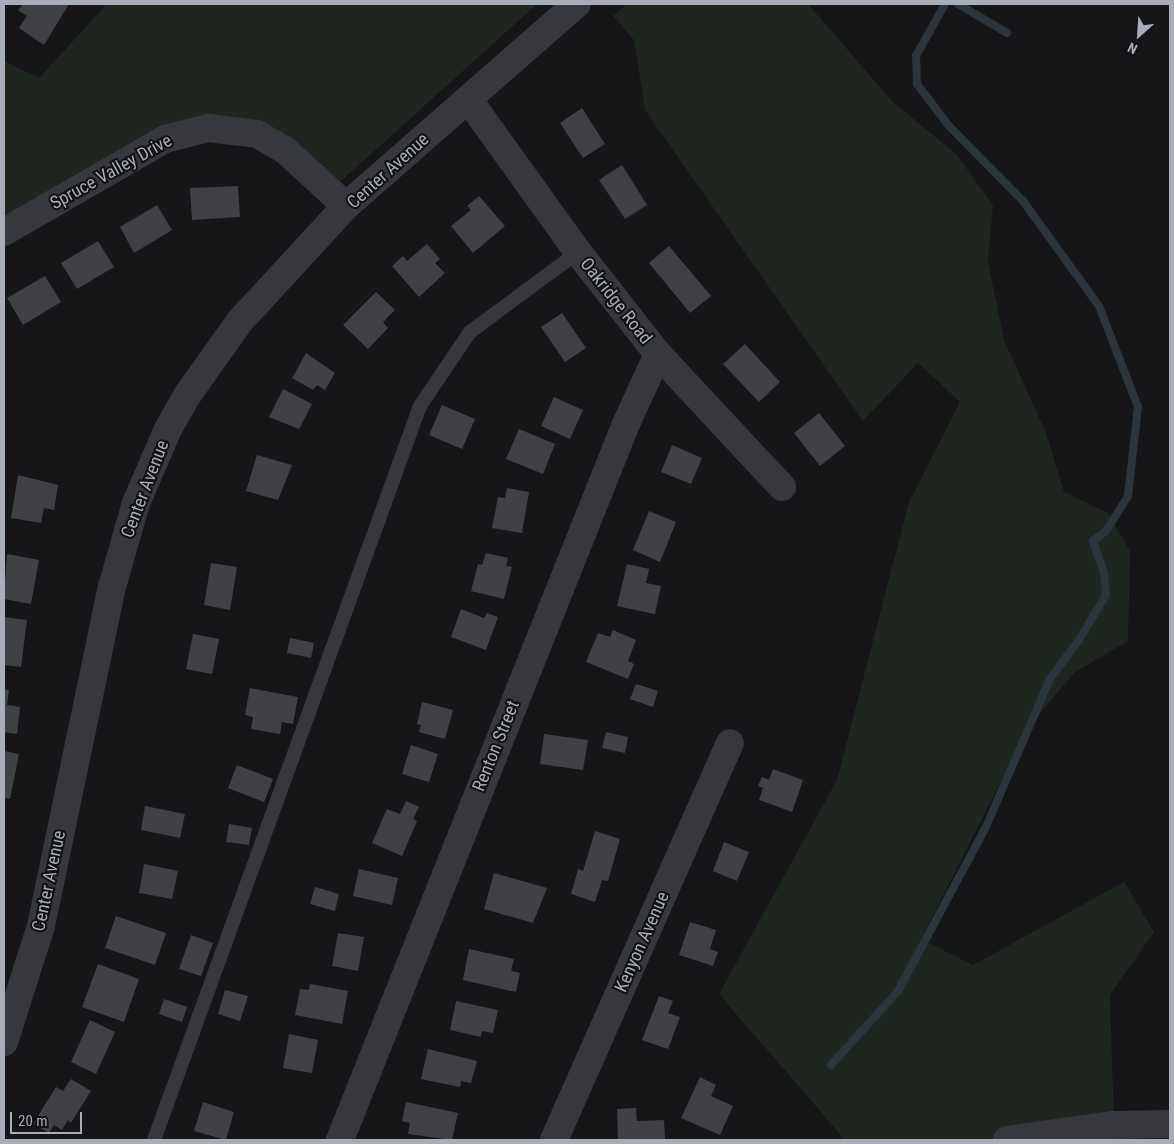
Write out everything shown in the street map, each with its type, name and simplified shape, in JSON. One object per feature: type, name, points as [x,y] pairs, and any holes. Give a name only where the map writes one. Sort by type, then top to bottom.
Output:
[{"type":"street","name":"Center Avenue","points":[[4,1042],[41,926],[96,658],[136,503],[188,394],[240,321],[346,206],[577,4]]},
{"type":"street","name":"Oakridge Road","points":[[468,99],[578,252],[658,354],[782,487]]},
{"type":"street","name":"Spruce Valley Drive","points":[[4,232],[165,139],[208,128],[231,128],[257,134],[286,152],[346,206]]},
{"type":"street","name":"Renton Street","points":[[340,1140],[626,424],[658,354]]},
{"type":"street","name":"Kenyon Avenue","points":[[554,1140],[730,743]]},
{"type":"street","points":[[1007,1140],[1114,1125],[1170,1124]]},
{"type":"lane","points":[[154,1140],[420,406],[470,332],[578,252]]},
{"type":"shaded area","points":[[107,4],[537,4],[330,191],[286,151],[208,128],[4,232],[4,61],[39,78]]},
{"type":"shaded area","points":[[627,4],[808,4],[892,101],[956,154],[993,205],[988,262],[1004,340],[1046,433],[1064,492],[1108,513],[1130,551],[1128,641],[1075,672],[1029,726],[921,939],[973,965],[1124,882],[1154,932],[1110,995],[1114,1125],[1007,1140],[845,1140],[719,994],[837,780],[909,502],[960,402],[918,363],[863,421],[645,110],[634,40],[613,16]]},
{"type":"building","points":[[23,4],[69,4],[44,45],[19,28],[27,16],[18,10]]},
{"type":"building","points":[[582,108],[605,144],[583,158],[560,123]]},
{"type":"building","points":[[622,165],[647,205],[625,219],[599,180]]},
{"type":"building","points":[[238,186],[240,217],[192,220],[190,188]]},
{"type":"building","points":[[479,196],[505,226],[473,253],[451,226],[471,210],[467,206]]},
{"type":"building","points":[[157,205],[172,230],[134,253],[120,227]]},
{"type":"building","points":[[98,241],[114,267],[77,289],[61,263]]},
{"type":"building","points":[[427,244],[440,259],[435,263],[445,273],[419,297],[392,266],[403,256],[407,261]]},
{"type":"building","points":[[669,246],[711,296],[690,313],[649,263]]},
{"type":"building","points":[[45,276],[61,302],[23,325],[7,298]]},
{"type":"building","points":[[376,292],[395,310],[383,322],[388,328],[368,349],[343,325]]},
{"type":"building","points":[[562,313],[586,348],[565,362],[541,327]]},
{"type":"building","points":[[745,344],[780,382],[759,402],[723,364]]},
{"type":"building","points":[[306,353],[335,373],[325,390],[317,385],[313,390],[292,378]]},
{"type":"building","points":[[283,389],[312,404],[299,429],[269,417]]},
{"type":"building","points":[[554,397],[583,410],[570,439],[541,426]]},
{"type":"building","points":[[442,405],[475,419],[462,449],[429,435]]},
{"type":"building","points":[[819,413],[845,446],[820,466],[794,433]]},
{"type":"building","points":[[519,429],[555,444],[543,474],[506,459]]},
{"type":"building","points":[[672,445],[702,458],[691,484],[661,472]]},
{"type":"building","points":[[257,455],[292,465],[278,500],[246,491]]},
{"type":"building","points":[[18,475],[58,485],[54,510],[44,508],[41,523],[11,518]]},
{"type":"building","points":[[507,488],[529,492],[522,533],[492,528],[498,497],[505,498]]},
{"type":"building","points":[[649,511],[676,522],[660,562],[633,550]]},
{"type":"building","points":[[486,553],[508,558],[506,566],[512,567],[504,599],[471,591],[478,564],[482,565]]},
{"type":"building","points":[[7,554],[39,560],[31,604],[4,599]]},
{"type":"building","points":[[211,563],[237,567],[230,610],[204,605]]},
{"type":"building","points":[[627,564],[649,569],[646,583],[661,586],[655,614],[617,606]]},
{"type":"building","points":[[461,609],[484,618],[487,613],[498,617],[486,650],[451,637]]},
{"type":"building","points":[[4,617],[27,620],[21,667],[4,665]]},
{"type":"building","points":[[613,630],[636,640],[628,661],[634,664],[628,679],[586,662],[598,633],[610,637]]},
{"type":"building","points":[[193,634],[219,639],[212,674],[186,669]]},
{"type":"building","points":[[290,638],[314,643],[311,658],[287,653]]},
{"type":"building","points":[[636,684],[658,691],[653,707],[630,699]]},
{"type":"building","points":[[250,688],[298,697],[293,724],[282,722],[280,734],[251,729],[253,717],[245,715]]},
{"type":"building","points":[[4,689],[9,690],[7,705],[20,707],[17,734],[4,732]]},
{"type":"building","points":[[422,702],[453,710],[445,739],[419,732],[421,725],[417,724]]},
{"type":"building","points":[[606,732],[628,737],[625,753],[602,748]]},
{"type":"building","points":[[544,734],[588,740],[583,770],[540,764]]},
{"type":"building","points":[[411,745],[438,754],[429,782],[402,774]]},
{"type":"building","points":[[4,751],[19,754],[10,799],[4,798]]},
{"type":"building","points":[[237,765],[273,779],[264,802],[228,788]]},
{"type":"building","points":[[773,769],[803,780],[792,812],[759,800],[763,788],[758,786],[762,777],[769,780]]},
{"type":"building","points":[[406,801],[419,807],[413,819],[417,821],[402,856],[372,843],[387,809],[400,814]]},
{"type":"building","points":[[145,806],[185,814],[180,838],[141,830]]},
{"type":"building","points":[[229,824],[252,828],[249,845],[226,842]]},
{"type":"building","points":[[595,831],[620,839],[608,881],[602,880],[595,902],[571,894],[578,869],[583,871]]},
{"type":"building","points":[[724,842],[749,852],[737,881],[713,871]]},
{"type":"building","points":[[144,864],[178,871],[172,899],[139,893]]},
{"type":"building","points":[[359,869],[398,878],[392,905],[353,896]]},
{"type":"building","points":[[494,873],[547,888],[533,923],[484,909]]},
{"type":"building","points":[[315,887],[339,894],[335,911],[310,904]]},
{"type":"building","points":[[116,916],[166,933],[155,965],[105,948]]},
{"type":"building","points":[[690,922],[716,930],[710,949],[718,952],[713,966],[679,955]]},
{"type":"building","points":[[338,933],[364,937],[358,971],[332,966]]},
{"type":"building","points":[[191,935],[213,943],[201,976],[179,969]]},
{"type":"building","points":[[469,949],[514,959],[511,971],[520,973],[516,992],[463,980]]},
{"type":"building","points":[[98,964],[139,979],[124,1022],[82,1007]]},
{"type":"building","points":[[310,984],[348,991],[342,1024],[295,1015],[300,989],[309,990]]},
{"type":"building","points":[[225,990],[248,996],[240,1021],[218,1014]]},
{"type":"building","points":[[659,996],[673,1001],[668,1013],[680,1017],[668,1049],[642,1040]]},
{"type":"building","points":[[164,999],[187,1007],[182,1022],[159,1014]]},
{"type":"building","points":[[456,1001],[498,1010],[493,1033],[482,1031],[481,1037],[450,1030]]},
{"type":"building","points":[[90,1020],[115,1032],[96,1074],[71,1062]]},
{"type":"building","points":[[289,1034],[318,1040],[312,1073],[283,1068]]},
{"type":"building","points":[[428,1049],[477,1061],[471,1083],[461,1081],[460,1087],[421,1079]]},
{"type":"building","points":[[700,1077],[716,1085],[711,1096],[733,1106],[720,1135],[681,1118]]},
{"type":"building","points":[[71,1079],[91,1091],[71,1123],[68,1120],[62,1130],[54,1125],[49,1133],[33,1124],[56,1087],[63,1091]]},
{"type":"building","points":[[203,1102],[234,1112],[226,1140],[194,1131]]},
{"type":"building","points":[[406,1102],[458,1113],[452,1140],[408,1134],[410,1123],[402,1121]]},
{"type":"building","points":[[636,1108],[637,1121],[664,1120],[665,1140],[618,1140],[617,1109]]},
{"type":"waterway","points":[[831,1065],[898,991],[985,829],[1050,679],[1079,640],[1106,595],[1104,573],[1093,541],[1106,531],[1128,496],[1138,407],[1099,306],[1023,201],[949,126],[917,84],[916,56],[945,4]]},
{"type":"waterway","points":[[958,4],[1007,33]]}]
